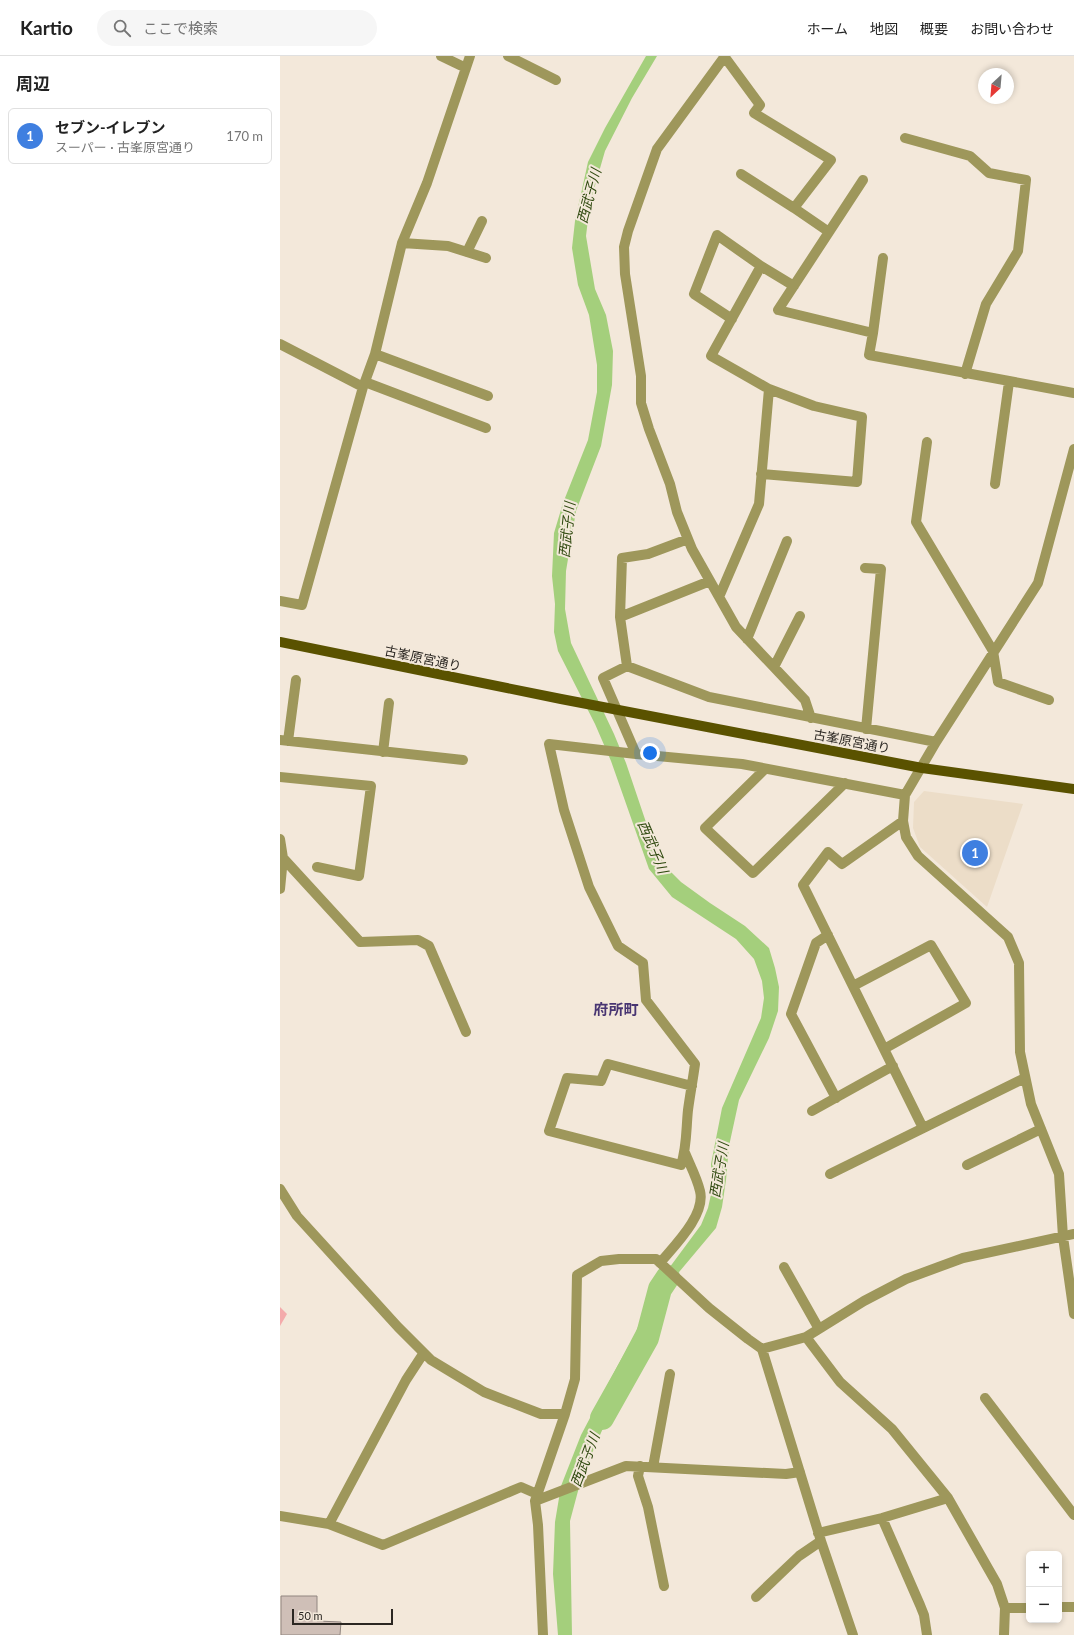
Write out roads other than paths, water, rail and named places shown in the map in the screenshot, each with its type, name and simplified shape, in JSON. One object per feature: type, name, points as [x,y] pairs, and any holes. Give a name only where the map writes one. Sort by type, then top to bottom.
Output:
[{"type":"main road","name":"古峯原宮通り","points":[[280,642],[627,712],[922,768],[1074,790]]},
{"type":"street","points":[[441,56],[466,68]]},
{"type":"street","points":[[280,601],[302,605],[364,384],[375,354],[402,243],[427,183],[470,56]]},
{"type":"street","points":[[508,56],[556,80]]},
{"type":"street","points":[[794,208],[831,160],[754,114],[760,105],[725,56],[657,149],[628,231],[624,247],[625,274],[641,376],[641,403],[648,429],[670,484],[677,512],[692,549],[736,627],[805,700],[811,718]]},
{"type":"street","points":[[905,138],[970,156],[989,173],[1026,180],[1018,251],[986,304],[965,374]]},
{"type":"street","points":[[741,174],[829,232]]},
{"type":"street","points":[[863,180],[778,310],[873,333]]},
{"type":"street","points":[[467,252],[482,221]]},
{"type":"street","points":[[732,319],[694,294],[717,235],[761,266],[794,286]]},
{"type":"street","points":[[402,243],[448,246],[486,258]]},
{"type":"street","points":[[883,258],[869,355],[1074,393]]},
{"type":"street","points":[[761,266],[711,356],[769,389],[814,406],[862,417],[857,482],[761,474]]},
{"type":"street","points":[[280,344],[364,384],[486,428]]},
{"type":"street","points":[[375,354],[488,396]]},
{"type":"street","points":[[995,484],[1009,382]]},
{"type":"street","points":[[719,597],[759,504],[769,389]]},
{"type":"street","points":[[927,442],[916,522],[994,651],[998,682],[1050,700]]},
{"type":"street","points":[[1074,449],[1038,583],[936,742],[905,795],[903,821],[906,838],[918,856],[1008,937],[1019,963],[1020,1052],[1031,1104],[1059,1174],[1064,1237],[1074,1314]]},
{"type":"street","points":[[627,666],[620,617],[622,558],[648,554],[688,539]]},
{"type":"street","points":[[747,639],[787,541]]},
{"type":"street","points":[[865,568],[881,569],[866,729]]},
{"type":"street","points":[[620,617],[710,581]]},
{"type":"street","points":[[774,668],[800,616]]},
{"type":"street","points":[[636,754],[603,678],[627,666],[709,697],[936,742]]},
{"type":"street","points":[[296,680],[284,741],[463,760]]},
{"type":"street","points":[[384,752],[389,703]]},
{"type":"street","points":[[692,1086],[608,1064],[601,1081],[568,1078],[549,1131],[681,1165],[685,1153],[692,1086],[696,1064],[646,1000],[643,963],[618,946],[589,886],[564,810],[549,744],[742,764],[905,795]]},
{"type":"street","points":[[765,769],[705,828],[754,873],[845,784]]},
{"type":"street","points":[[280,777],[370,786],[359,876],[317,867]]},
{"type":"street","points":[[903,821],[842,864],[828,852],[803,885],[923,1128]]},
{"type":"street","points":[[280,838],[284,858],[280,889]]},
{"type":"street","points":[[284,858],[360,942],[418,940],[429,946],[466,1032]]},
{"type":"street","points":[[828,935],[816,943],[791,1014],[836,1098]]},
{"type":"street","points":[[853,986],[931,945],[966,1003],[884,1049]]},
{"type":"street","points":[[812,1110],[893,1066]]},
{"type":"street","points":[[830,1174],[1025,1078]]},
{"type":"street","points":[[967,1165],[1041,1129]]},
{"type":"street","points":[[660,1263],[695,1219],[700,1200],[700,1192],[685,1153]]},
{"type":"street","points":[[280,1189],[297,1216],[423,1354],[484,1392],[541,1414],[565,1414]]},
{"type":"street","points":[[762,1349],[806,1337],[864,1301],[906,1279],[963,1258],[1074,1234]]},
{"type":"street","points":[[543,1635],[536,1498],[565,1414],[575,1379],[577,1275],[601,1261],[634,1259],[656,1259],[715,1312],[762,1349],[820,1537],[853,1635]]},
{"type":"street","points":[[784,1267],[819,1329]]},
{"type":"street","points":[[806,1337],[840,1382],[892,1429],[948,1498],[997,1584],[1005,1608],[1004,1635]]},
{"type":"street","points":[[329,1524],[406,1380],[423,1354]]},
{"type":"street","points":[[653,1467],[670,1374]]},
{"type":"street","points":[[985,1398],[1074,1515]]},
{"type":"street","points":[[536,1498],[626,1466],[786,1474],[800,1472]]},
{"type":"street","points":[[640,1466],[638,1476],[648,1507],[664,1586]]},
{"type":"street","points":[[280,1516],[329,1524],[383,1545],[521,1487],[536,1498]]},
{"type":"street","points":[[756,1597],[820,1537],[948,1498]]},
{"type":"street","points":[[882,1518],[924,1615],[927,1635]]},
{"type":"street","points":[[1062,1607],[1074,1607]]},
{"type":"street","points":[[1005,1608],[1026,1608]]},
{"type":"water","points":[[646,56],[657,56],[632,98],[605,151],[590,203],[586,236],[595,289],[606,315],[613,351],[612,385],[601,446],[576,511],[566,571],[565,609],[571,643],[614,734],[626,763],[653,843],[665,866],[681,882],[745,926],[769,948],[779,987],[778,1011],[769,1038],[739,1100],[729,1146],[722,1207],[716,1228],[664,1290],[652,1313],[647,1338],[625,1370],[611,1410],[582,1476],[570,1521],[572,1635],[558,1635],[553,1574],[555,1522],[561,1486],[581,1435],[637,1329],[661,1279],[701,1225],[708,1208],[712,1190],[711,1164],[722,1108],[761,1018],[764,998],[762,981],[754,959],[736,939],[672,897],[649,869],[611,761],[595,724],[558,651],[554,632],[555,604],[552,576],[554,533],[563,503],[588,440],[597,392],[597,365],[589,315],[578,285],[572,248],[575,221],[588,162],[605,128]]},
{"type":"waterway","name":"西武子川","points":[[602,1418],[647,1338],[660,1289],[668,1277]]},
{"type":"place","name":"セブン-イレブン","points":[[975,853]]},
{"type":"district","name":"府所町","points":[[616,1010]]}]
